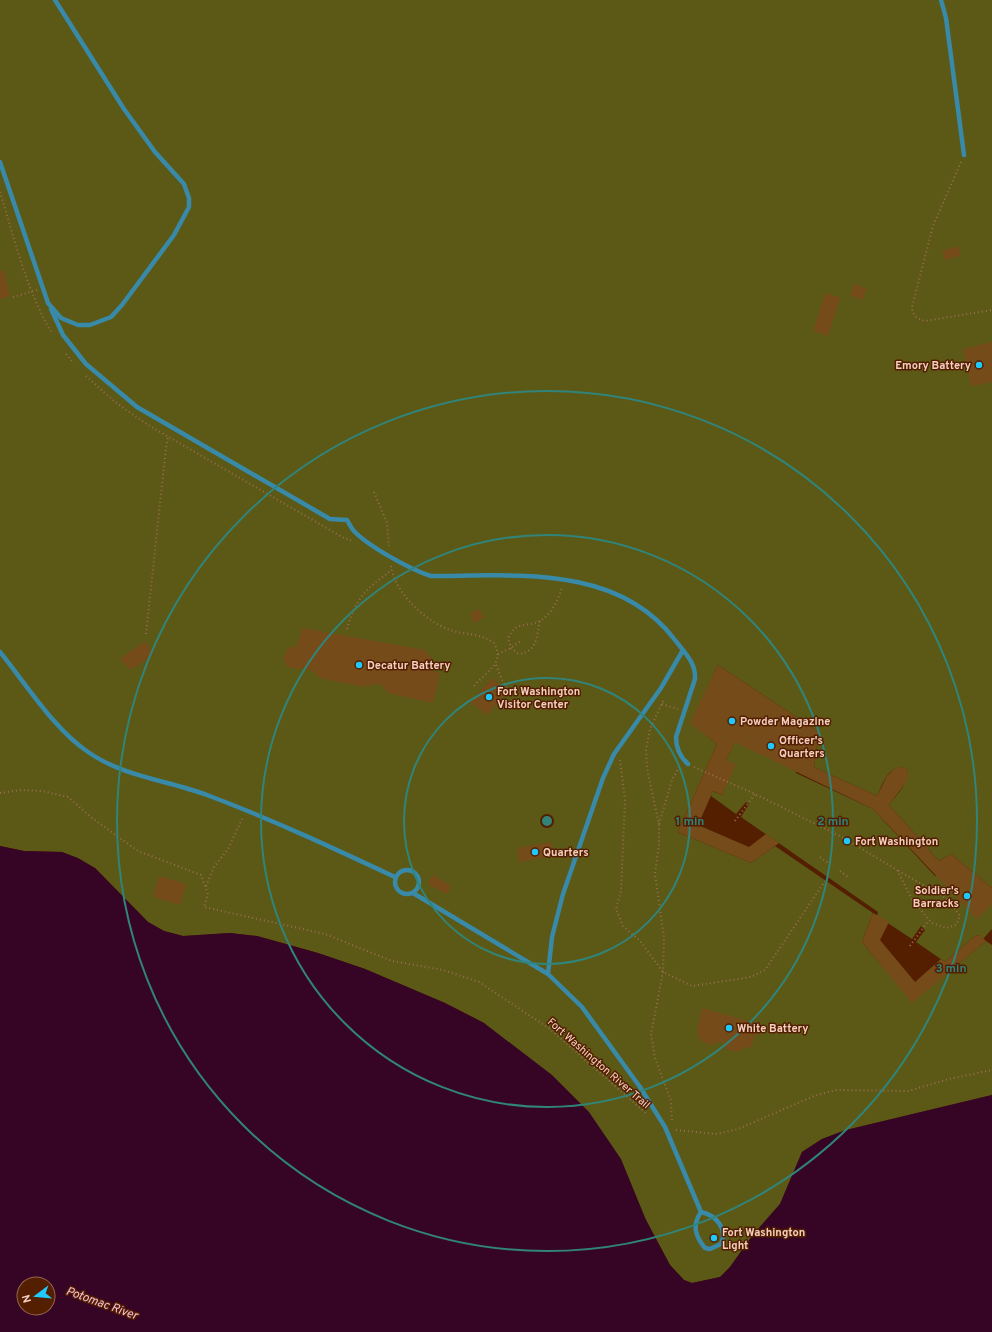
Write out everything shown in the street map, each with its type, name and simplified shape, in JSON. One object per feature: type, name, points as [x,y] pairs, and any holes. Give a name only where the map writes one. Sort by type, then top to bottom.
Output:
[{"type":"lane","points":[[51,309],[61,318],[78,324],[90,325],[111,317],[122,305],[174,235],[189,207],[190,198],[184,184],[155,152],[124,109],[55,0]]},
{"type":"lane","points":[[941,0],[946,18],[964,155]]},
{"type":"lane","points":[[0,162],[42,288],[63,335],[86,364],[137,407],[330,519],[347,520],[353,530],[362,537],[390,556],[420,572],[431,576],[520,575],[564,580],[595,586],[622,597],[637,606],[663,625],[692,662],[696,671],[695,679],[676,737],[676,746],[683,760],[688,764]]},
{"type":"lane","points":[[548,974],[552,937],[563,894],[603,778],[619,748],[661,688],[683,650]]},
{"type":"lane","points":[[0,652],[64,732],[92,755],[112,766],[137,775],[205,794],[300,832],[395,877]]},
{"type":"lane","points":[[408,870],[415,873],[419,880],[418,888],[413,893],[406,895],[398,892],[394,885],[395,877],[400,871],[408,870]]},
{"type":"lane","points":[[413,893],[548,974],[582,1007],[640,1087],[665,1127],[701,1212]]},
{"type":"lane","points":[[701,1212],[709,1213],[715,1218],[724,1231],[724,1238],[721,1244],[710,1249],[705,1248],[697,1235],[695,1223],[701,1212]]},
{"type":"path","points":[[964,155],[933,226],[912,312],[916,318],[925,321],[992,310]]},
{"type":"path","points":[[0,192],[31,292],[41,314],[53,334]]},
{"type":"path","points":[[13,297],[42,288]]},
{"type":"path","points":[[65,352],[73,362]]},
{"type":"path","points":[[81,372],[130,414],[168,437],[344,538],[353,541],[362,537]]},
{"type":"path","points":[[146,634],[168,437]]},
{"type":"path","points":[[374,492],[387,523],[392,570],[397,582],[411,603],[427,618],[450,630],[489,639],[494,643],[498,654],[496,665],[510,694]]},
{"type":"path","points":[[347,629],[352,611],[359,598],[372,585],[392,570]]},
{"type":"path","points":[[540,621],[521,625],[512,630],[508,638],[511,648],[519,654],[528,652],[535,645],[540,621],[556,603],[564,580]]},
{"type":"path","points":[[498,654],[511,648],[522,640]]},
{"type":"path","points":[[474,686],[496,665]]},
{"type":"path","points":[[665,697],[650,729],[646,749],[647,768],[659,825],[659,844],[654,874],[664,938],[663,972],[651,1034],[655,1058],[671,1102],[672,1130],[716,1134],[738,1129],[814,1096],[836,1090],[908,1091],[949,1079],[992,1070]]},
{"type":"path","points":[[662,704],[685,712]]},
{"type":"path","points":[[619,748],[625,799],[621,891],[616,909],[623,926],[640,941],[663,972],[692,986],[751,977],[765,970],[825,881]]},
{"type":"path","points":[[659,825],[672,780],[683,760]]},
{"type":"path","points":[[704,772],[842,836],[949,900],[960,916],[956,925],[946,928],[932,923],[913,901],[897,870]]},
{"type":"path","points":[[0,794],[42,791],[68,797],[92,818],[138,851],[201,875],[206,886]]},
{"type":"path","points":[[735,821],[754,794]]},
{"type":"path","points":[[206,886],[214,867],[228,849],[246,811]]},
{"type":"path","points":[[820,857],[828,863]]},
{"type":"path","points":[[840,871],[848,877]]},
{"type":"path","name":"Fort Washington River Trail","points":[[206,886],[208,894],[204,907],[325,934],[392,961],[442,970],[479,982],[550,1029],[649,1116]]},
{"type":"path","points":[[910,946],[929,920]]},
{"type":"shaded area","points":[[0,0],[992,0],[992,888],[951,854],[939,861],[889,805],[905,783],[907,778],[906,768],[895,769],[890,772],[877,796],[814,767],[819,732],[718,665],[691,723],[717,744],[678,832],[751,863],[775,846],[873,913],[862,942],[912,1002],[986,941],[992,945],[992,1095],[846,1130],[822,1139],[802,1152],[780,1204],[752,1236],[730,1267],[720,1277],[692,1283],[684,1280],[670,1265],[646,1220],[484,1023],[445,1003],[365,969],[318,953],[257,936],[230,933],[183,936],[164,931],[148,922],[95,868],[62,852],[24,851],[0,846]]},
{"type":"shaded area","points":[[736,739],[798,755],[796,773],[873,809],[935,876],[953,868],[992,898],[992,929],[983,939],[980,935],[975,936],[945,962],[916,942],[925,930],[921,926],[912,939],[877,916],[878,912],[741,817],[749,804],[746,802],[736,814],[711,796],[712,791],[722,795],[731,774],[726,760]]},
{"type":"water","name":"Potomac River","points":[[0,846],[24,851],[62,852],[78,858],[95,868],[148,922],[164,931],[183,936],[230,933],[257,936],[318,953],[365,969],[445,1003],[484,1023],[552,1075],[589,1112],[621,1159],[646,1220],[670,1265],[684,1280],[692,1283],[720,1277],[730,1267],[752,1236],[780,1204],[802,1152],[822,1139],[846,1130],[992,1095],[992,1332],[0,1332]]},
{"type":"building","points":[[958,246],[961,255],[945,260],[942,251]]},
{"type":"building","points":[[0,271],[4,271],[10,296],[0,299]]},
{"type":"building","points":[[855,284],[867,289],[862,300],[850,295]]},
{"type":"building","points":[[825,293],[840,298],[828,336],[813,331]]},
{"type":"building","name":"Emory Battery","points":[[992,342],[992,382],[971,386],[963,349]]},
{"type":"building","points":[[479,609],[484,617],[475,623],[470,614]]},
{"type":"building","name":"Decatur Battery","points":[[302,628],[425,650],[433,660],[432,671],[440,673],[433,703],[388,693],[381,684],[364,687],[320,678],[311,670],[288,667],[283,659],[288,648],[297,646]]},
{"type":"building","points":[[145,641],[154,654],[132,669],[128,668],[120,659]]},
{"type":"building","points":[[718,665],[819,732],[814,767],[877,796],[887,776],[894,769],[900,767],[906,768],[908,774],[907,781],[889,805],[939,861],[951,854],[992,888],[992,904],[977,919],[873,809],[735,742],[726,760],[736,765],[722,795],[713,791],[698,825],[749,847],[766,834],[779,843],[751,863],[678,832],[717,744],[690,723]]},
{"type":"building","name":"Fort Washington Visitor Center","points":[[492,678],[507,691],[487,715],[471,702]]},
{"type":"building","name":"Quarters","points":[[551,842],[554,856],[519,862],[517,848]]},
{"type":"building","points":[[433,875],[451,886],[447,894],[428,884]]},
{"type":"building","points":[[159,876],[186,884],[180,905],[153,897]]},
{"type":"building","points":[[873,913],[889,922],[880,940],[915,982],[941,959],[945,962],[975,936],[980,935],[986,941],[912,1003],[862,942]]},
{"type":"building","name":"White Battery","points":[[702,1008],[762,1025],[759,1035],[755,1035],[751,1048],[745,1047],[737,1052],[726,1049],[722,1041],[710,1045],[700,1040],[697,1031]]},
{"type":"place","name":"Emory Battery","points":[[979,365]]},
{"type":"place","name":"Decatur Battery","points":[[359,665]]},
{"type":"place","name":"Fort Washington Visitor Center","points":[[489,697]]},
{"type":"place","name":"Powder Magazine","points":[[732,721]]},
{"type":"place","name":"Officer's Quarters","points":[[771,746]]},
{"type":"place","name":"Fort Washington","points":[[847,841]]},
{"type":"place","name":"Quarters","points":[[535,852]]},
{"type":"place","name":"Soldier's Barracks","points":[[967,896]]},
{"type":"place","name":"White Battery","points":[[729,1028]]},
{"type":"place","name":"Fort Washington Light","points":[[714,1238]]}]
